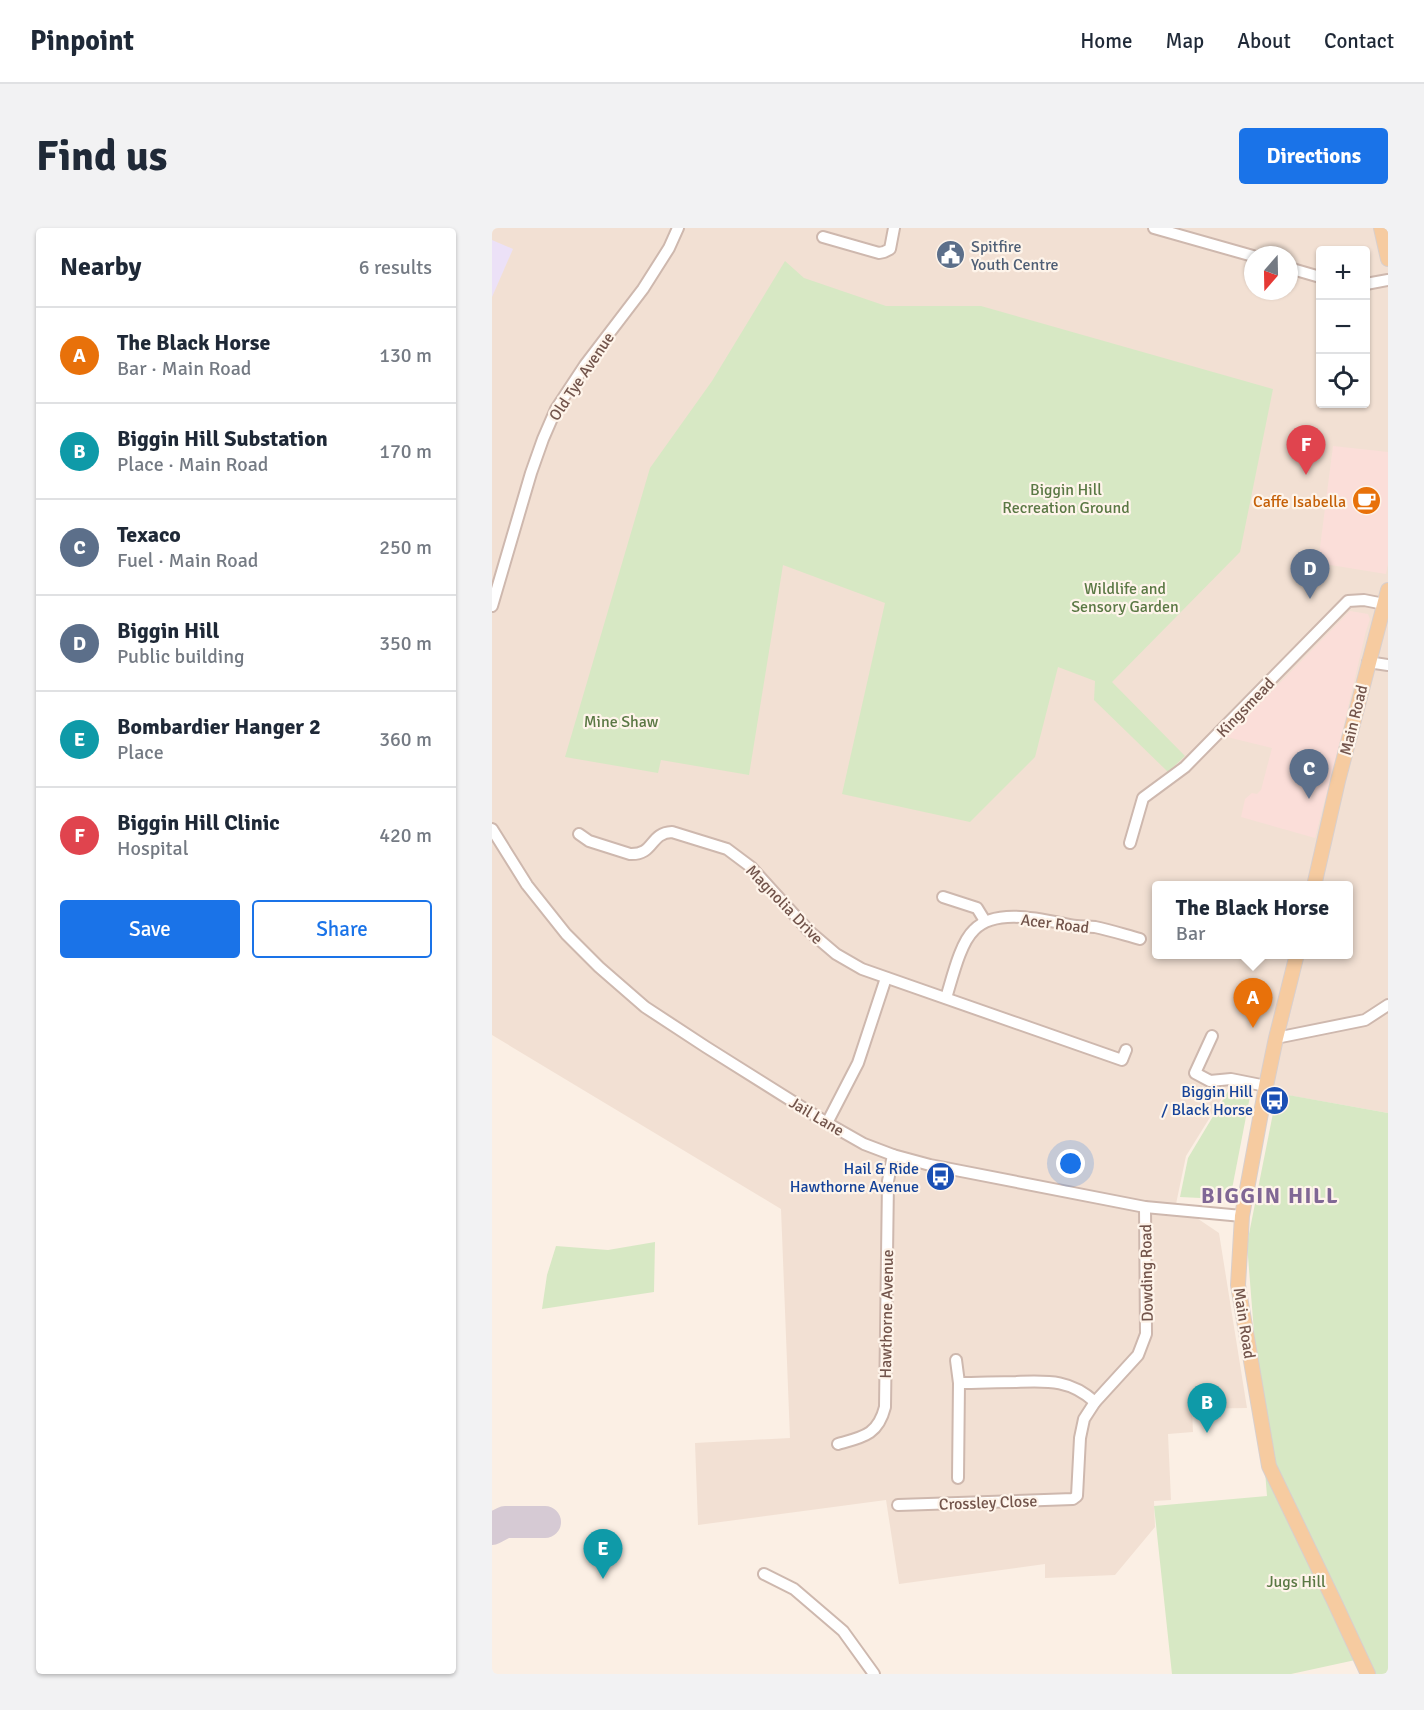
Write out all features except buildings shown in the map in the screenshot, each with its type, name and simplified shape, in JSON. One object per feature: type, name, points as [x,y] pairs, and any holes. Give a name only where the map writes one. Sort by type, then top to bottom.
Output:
[{"type":"main road","points":[[1381,228],[1388,259]]},
{"type":"main road","name":"Main Road","points":[[1315,881],[1368,662],[1388,590]]},
{"type":"main road","name":"Main Road","points":[[1296,959],[1276,1038],[1242,1216],[1238,1285],[1269,1466],[1368,1674]]},
{"type":"street","name":"Old Tye Avenue","points":[[492,606],[531,473],[556,409],[585,365],[643,289],[669,248],[678,228]]},
{"type":"street","points":[[823,237],[879,253],[890,249],[894,228]]},
{"type":"street","points":[[1160,229],[1244,253]]},
{"type":"street","points":[[1298,271],[1316,276]]},
{"type":"street","points":[[1370,283],[1388,280]]},
{"type":"street","name":"Kingsmead","points":[[1130,843],[1143,798],[1185,767],[1348,601],[1364,600],[1384,604]]},
{"type":"street","points":[[1368,662],[1388,665]]},
{"type":"street","name":"Jail Lane","points":[[492,829],[527,885],[566,934],[599,967],[645,1007],[827,1123],[864,1144],[930,1165],[1145,1207],[1242,1216]]},
{"type":"street","name":"Magnolia Drive","points":[[579,834],[589,841],[630,854],[646,851],[657,836],[667,832],[675,832],[727,849],[751,867],[809,931],[836,954],[862,969],[1122,1060],[1126,1050]]},
{"type":"street","points":[[943,897],[977,908],[986,921],[974,930],[965,942],[946,998]]},
{"type":"street","name":"Acer Road","points":[[986,921],[1006,916],[1050,920],[1078,927],[1094,927],[1140,939]]},
{"type":"street","points":[[827,1123],[858,1063],[886,978]]},
{"type":"street","points":[[1276,1038],[1365,1020],[1388,1005]]},
{"type":"street","points":[[1212,1036],[1195,1073],[1210,1081],[1231,1079],[1266,1086]]},
{"type":"street","name":"Hawthorne Avenue","points":[[838,1444],[857,1439],[873,1431],[882,1418],[885,1407],[888,1181],[893,1155]]},
{"type":"street","name":"Dowding Road","points":[[1077,1496],[1081,1428],[1084,1419],[1095,1402],[1138,1355],[1146,1334],[1145,1207]]},
{"type":"street","points":[[956,1360],[959,1383],[958,1478]]},
{"type":"street","points":[[959,1383],[1055,1381],[1078,1389],[1095,1402]]},
{"type":"street","name":"Crossley Close","points":[[898,1505],[1073,1499],[1077,1496]]},
{"type":"street","points":[[764,1574],[794,1589],[843,1631],[874,1674]]},
{"type":"shaded area","points":[[492,228],[1388,228],[1388,1113],[1230,1085],[1186,1156],[1176,1204],[1219,1233],[1247,1408],[1192,1409],[1193,1432],[1168,1434],[1171,1500],[1154,1501],[1155,1527],[1115,1575],[1045,1578],[1045,1564],[899,1584],[886,1500],[698,1525],[695,1443],[790,1438],[781,1209],[492,1035]]},
{"type":"shaded area","points":[[492,240],[513,249],[492,297]]},
{"type":"shaded area","points":[[1333,446],[1388,452],[1388,564],[1386,574],[1318,563]]},
{"type":"shaded area","points":[[1350,611],[1368,614],[1370,619],[1315,838],[1241,817],[1245,799],[1261,790],[1272,748],[1227,737]]},
{"type":"green space","name":"Biggin Hill Recreation Ground","points":[[785,261],[804,278],[886,306],[981,306],[1273,389],[1240,552],[1112,682],[1185,756],[1168,772],[1094,700],[1095,681],[1058,667],[1035,757],[970,822],[842,794],[885,603],[783,565],[749,775],[661,760],[658,773],[565,757],[650,468],[712,381]]},
{"type":"green space","points":[[1230,1088],[1251,1091],[1229,1196],[1221,1199],[1180,1197],[1188,1158]]},
{"type":"green space","name":"Jugs Hill","points":[[1277,1093],[1388,1113],[1388,1674],[1368,1674],[1360,1659],[1291,1674],[1172,1674],[1154,1506],[1267,1496],[1247,1244]]},
{"type":"green space","points":[[655,1242],[654,1292],[542,1309],[547,1275],[556,1246],[608,1250]]},
{"type":"taxiway","points":[[492,1529],[505,1522],[545,1522]]},
{"type":"place","name":"Spitfire Youth Centre","points":[[950,255]]},
{"type":"place","name":"Biggin Hill Clinic","points":[[1306,475]]},
{"type":"place","name":"Caffe Isabella","points":[[1367,501]]},
{"type":"place","name":"Biggin Hill","points":[[1310,599]]},
{"type":"place","name":"Texaco","points":[[1309,799]]},
{"type":"place","name":"The Black Horse","points":[[1253,1028]]},
{"type":"place","name":"Biggin Hill / Black Horse","points":[[1274,1100]]},
{"type":"place","name":"Hail & Ride Hawthorne Avenue","points":[[940,1177]]},
{"type":"place","name":"Biggin Hill Substation","points":[[1207,1433]]},
{"type":"place","name":"Bombardier Hanger 2","points":[[603,1579]]},
{"type":"district","name":"BIGGIN HILL","points":[[1270,1195]]},
{"type":"park label","name":"Wildlife and Sensory Garden","points":[[1125,597]]},
{"type":"park label","name":"Mine Shaw","points":[[621,721]]}]
